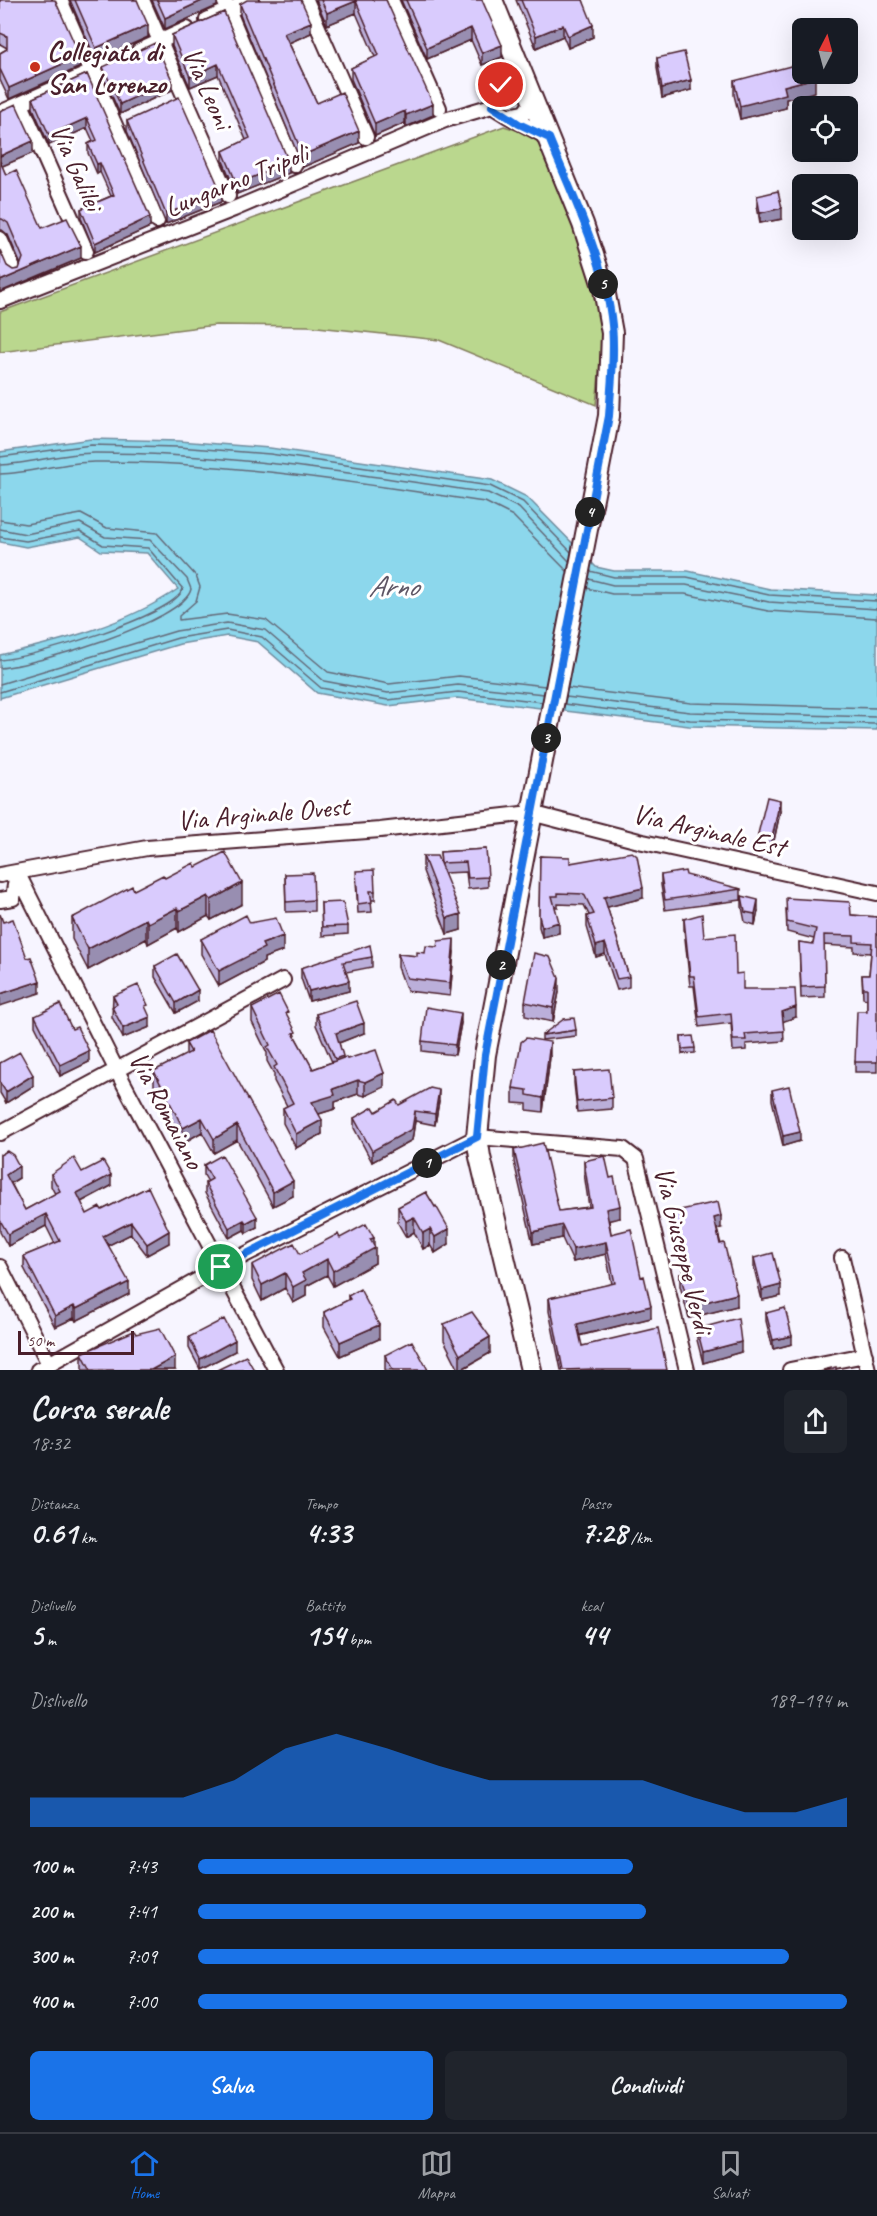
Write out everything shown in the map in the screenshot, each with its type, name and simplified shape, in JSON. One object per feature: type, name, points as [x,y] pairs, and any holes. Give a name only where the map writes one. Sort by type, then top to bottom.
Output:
[{"type":"main road","points":[[492,0],[523,72],[596,260],[612,324],[609,416],[485,1055],[477,1137],[486,1184],[531,1370]]},
{"type":"street","points":[[60,0],[91,72],[121,124],[157,221]]},
{"type":"street","name":"Via Leoni","points":[[142,0],[160,41],[178,97],[228,195]]},
{"type":"street","points":[[0,113],[160,41],[226,5],[252,0]]},
{"type":"street","points":[[306,0],[366,136]]},
{"type":"street","points":[[391,0],[439,108]]},
{"type":"street","points":[[226,5],[294,165]]},
{"type":"street","points":[[523,72],[501,85],[492,106],[549,138]]},
{"type":"street","points":[[508,116],[524,113],[534,100]]},
{"type":"street","name":"Via Galilei","points":[[21,104],[86,251]]},
{"type":"street","name":"Lungarno Tripoli","points":[[0,301],[164,237],[445,120],[492,106]]},
{"type":"street","points":[[0,239],[15,273]]},
{"type":"street","name":"Via Arginale Ovest","points":[[0,875],[147,848],[380,830],[531,813]]},
{"type":"street","name":"Via Arginale Est","points":[[531,813],[643,842],[877,893]]},
{"type":"street","points":[[0,900],[14,898],[17,872]]},
{"type":"street","name":"Via Romaiano","points":[[17,872],[116,1069],[276,1370]]},
{"type":"street","points":[[0,1132],[283,980]]},
{"type":"street","points":[[0,1267],[43,1367],[221,1267],[477,1137]]},
{"type":"street","name":"Via Giuseppe Verdi","points":[[477,1137],[623,1149],[636,1159],[687,1370]]},
{"type":"street","points":[[842,1258],[868,1370]]},
{"type":"street","points":[[790,1370],[865,1355]]},
{"type":"green space","points":[[504,126],[549,141],[605,311],[596,405],[439,340],[308,326],[216,325],[0,352],[0,312]]},
{"type":"water","name":"Arno","points":[[91,439],[179,441],[270,448],[492,480],[527,497],[596,567],[614,571],[688,571],[770,589],[877,595],[877,730],[689,726],[457,698],[388,706],[317,693],[258,642],[227,636],[180,644],[0,698],[0,655],[46,644],[114,622],[158,602],[178,589],[147,553],[101,551],[80,537],[26,547],[0,542],[0,452]]},
{"type":"building","points":[[0,0],[55,0],[80,56],[9,88],[0,69],[0,53],[7,49],[7,36],[0,33]]},
{"type":"building","points":[[75,0],[137,0],[148,25],[96,48]]},
{"type":"building","points":[[157,0],[204,0],[165,18]]},
{"type":"building","points":[[247,0],[301,0],[311,22],[284,33],[317,103],[342,92],[359,131],[303,155],[240,4]]},
{"type":"building","points":[[321,0],[386,0],[433,104],[406,115],[405,111],[375,124],[351,68],[379,55],[356,1],[327,13]]},
{"type":"building","points":[[406,0],[482,0],[502,45],[482,53],[471,28],[427,48]]},
{"type":"building","points":[[521,0],[583,0],[593,25],[568,36],[563,25],[536,36]]},
{"type":"building","points":[[224,12],[289,162],[237,184],[223,151],[250,138],[229,89],[218,64],[190,77],[172,35]]},
{"type":"building","points":[[155,43],[172,80],[120,104],[103,67]]},
{"type":"building","points":[[684,52],[691,80],[662,88],[657,58]]},
{"type":"building","points":[[792,66],[792,84],[784,86],[786,94],[740,106],[734,81]]},
{"type":"building","points":[[87,74],[150,217],[95,243],[81,209],[114,195],[100,163],[97,164],[88,144],[97,140],[87,118],[49,135],[33,98]]},
{"type":"building","points":[[179,97],[221,192],[166,214],[127,121]]},
{"type":"building","points":[[16,104],[33,141],[0,156],[0,111]]},
{"type":"building","points":[[0,161],[6,175],[16,170],[42,228],[67,218],[81,246],[0,281],[0,250],[7,266],[13,270],[19,269],[23,258],[8,223],[0,219]]},
{"type":"building","points":[[778,191],[782,208],[760,213],[757,196]]},
{"type":"building","points":[[767,797],[780,800],[772,838],[758,834]]},
{"type":"building","points":[[486,849],[488,877],[468,878],[466,862],[441,863],[440,852]]},
{"type":"building","points":[[225,852],[242,883],[211,900],[208,896],[148,923],[146,919],[88,949],[72,918],[132,886],[134,890],[194,863],[196,867]]},
{"type":"building","points":[[632,852],[637,856],[643,888],[604,897],[629,977],[617,979],[605,943],[596,946],[587,916],[594,914],[584,894],[558,893],[558,896],[552,896],[559,922],[542,927],[539,916],[540,856],[570,857],[570,863]]},
{"type":"building","points":[[423,856],[437,856],[461,914],[447,918]]},
{"type":"building","points":[[374,870],[375,891],[370,891],[372,902],[358,904],[356,871]]},
{"type":"building","points":[[685,871],[686,875],[741,889],[665,900],[661,875]]},
{"type":"building","points":[[313,873],[314,900],[286,902],[285,874]]},
{"type":"building","points":[[742,896],[758,900],[755,914],[745,912]]},
{"type":"building","points":[[786,898],[850,902],[851,915],[877,917],[877,1062],[855,1062],[857,1011],[867,1011],[867,988],[863,988],[862,975],[869,975],[872,943],[854,942],[854,936],[824,935],[825,986],[801,987],[799,942],[813,944],[816,929],[787,922]]},
{"type":"building","points":[[343,902],[348,926],[322,927],[321,903]]},
{"type":"building","points":[[0,914],[3,922],[13,919],[27,958],[31,957],[40,981],[0,994]]},
{"type":"building","points":[[702,914],[704,937],[735,934],[736,974],[743,973],[743,989],[795,989],[796,1007],[782,1012],[784,1031],[745,1034],[746,1040],[733,1040],[731,1013],[699,1017],[694,976],[690,976],[684,919]]},
{"type":"building","points":[[246,915],[250,923],[276,918],[283,936],[262,944],[264,948],[219,971],[201,939]]},
{"type":"building","points":[[454,939],[450,983],[407,978],[398,954],[417,956],[417,952],[425,953],[426,946],[437,947],[438,941]]},
{"type":"building","points":[[370,945],[372,957],[343,962],[349,981],[309,991],[301,968]]},
{"type":"building","points":[[534,953],[550,957],[559,978],[553,1008],[525,1002]]},
{"type":"building","points":[[177,954],[198,990],[176,1003],[155,966]]},
{"type":"building","points":[[138,985],[148,1005],[145,1006],[150,1017],[123,1028],[112,1007],[117,1004],[113,996]]},
{"type":"building","points":[[279,994],[296,1032],[293,1033],[313,1069],[346,1057],[347,1059],[376,1050],[384,1073],[365,1082],[358,1080],[333,1089],[335,1095],[312,1102],[322,1120],[296,1134],[283,1108],[293,1103],[274,1067],[277,1065],[267,1047],[270,1045],[252,1008]]},
{"type":"building","points":[[356,1001],[364,1023],[336,1033],[343,1056],[335,1059],[316,1014]]},
{"type":"building","points":[[60,1004],[72,1029],[77,1027],[89,1051],[60,1065],[35,1016]]},
{"type":"building","points":[[426,1007],[461,1013],[455,1045],[422,1041]]},
{"type":"building","points":[[574,1018],[576,1030],[542,1035],[564,1019]]},
{"type":"building","points":[[210,1030],[293,1181],[273,1192],[237,1125],[214,1139],[202,1118],[183,1128],[154,1071],[191,1052],[186,1043]]},
{"type":"building","points":[[693,1036],[695,1048],[682,1049],[681,1037]]},
{"type":"building","points":[[526,1038],[550,1042],[543,1098],[527,1095],[527,1090],[513,1088],[521,1042]]},
{"type":"building","points":[[20,1052],[33,1075],[6,1092],[0,1083],[0,1063]]},
{"type":"building","points":[[609,1069],[612,1098],[577,1102],[574,1072]]},
{"type":"building","points":[[789,1086],[800,1132],[783,1136],[772,1090]]},
{"type":"building","points":[[430,1088],[439,1090],[435,1114],[415,1111],[412,1129],[372,1151],[354,1118],[373,1107],[376,1112],[396,1100],[399,1105]]},
{"type":"building","points":[[543,1143],[559,1211],[591,1207],[584,1161],[605,1156],[610,1178],[614,1177],[620,1206],[606,1209],[611,1234],[631,1229],[641,1277],[644,1276],[651,1306],[577,1324],[582,1346],[658,1328],[667,1370],[563,1370],[549,1298],[615,1283],[606,1242],[573,1249],[562,1225],[533,1232],[514,1150]]},
{"type":"building","points":[[7,1151],[13,1155],[19,1166],[6,1175],[25,1210],[60,1191],[51,1174],[74,1158],[82,1172],[103,1161],[111,1175],[77,1193],[87,1214],[100,1207],[102,1210],[148,1187],[169,1231],[147,1244],[131,1222],[103,1236],[129,1282],[76,1309],[74,1306],[55,1316],[24,1256],[60,1241],[46,1214],[8,1234],[0,1220],[0,1155]]},
{"type":"building","points":[[222,1155],[257,1217],[246,1223],[244,1220],[229,1228],[205,1183],[212,1179],[204,1165]]},
{"type":"building","points":[[426,1192],[449,1229],[435,1237],[430,1229],[423,1233],[414,1217],[406,1221],[398,1207]]},
{"type":"building","points":[[718,1202],[721,1216],[714,1218],[720,1244],[724,1243],[737,1294],[689,1306],[680,1274],[686,1272],[671,1212]]},
{"type":"building","points":[[366,1224],[374,1238],[370,1239],[375,1248],[333,1271],[327,1259],[302,1273],[306,1280],[293,1287],[285,1273],[262,1285],[252,1265],[294,1243],[300,1254],[338,1234],[340,1238]]},
{"type":"building","points":[[773,1253],[781,1285],[762,1290],[754,1258]]},
{"type":"building","points":[[360,1289],[379,1325],[340,1342],[324,1312],[350,1299],[348,1296]]},
{"type":"building","points":[[785,1308],[792,1336],[773,1340],[766,1313]]},
{"type":"building","points":[[472,1312],[490,1337],[460,1355],[444,1324]]},
{"type":"building","points":[[738,1318],[741,1342],[703,1352],[697,1329]]},
{"type":"building","points":[[224,1319],[235,1340],[200,1359],[189,1337]]},
{"type":"building","points":[[160,1328],[175,1357],[151,1370],[91,1370],[82,1353],[134,1331],[136,1334]]},
{"type":"building","points":[[412,1341],[428,1370],[393,1370],[385,1355]]},
{"type":"building","points":[[246,1356],[254,1370],[217,1370]]},
{"type":"place","name":"Collegiata di San Lorenzo","points":[[35,67]]},
{"type":"route","points":[[221,1267],[477,1137],[485,1055],[514,894],[609,416],[612,351],[612,324],[596,260],[549,138],[519,124],[492,106],[501,85]]}]
